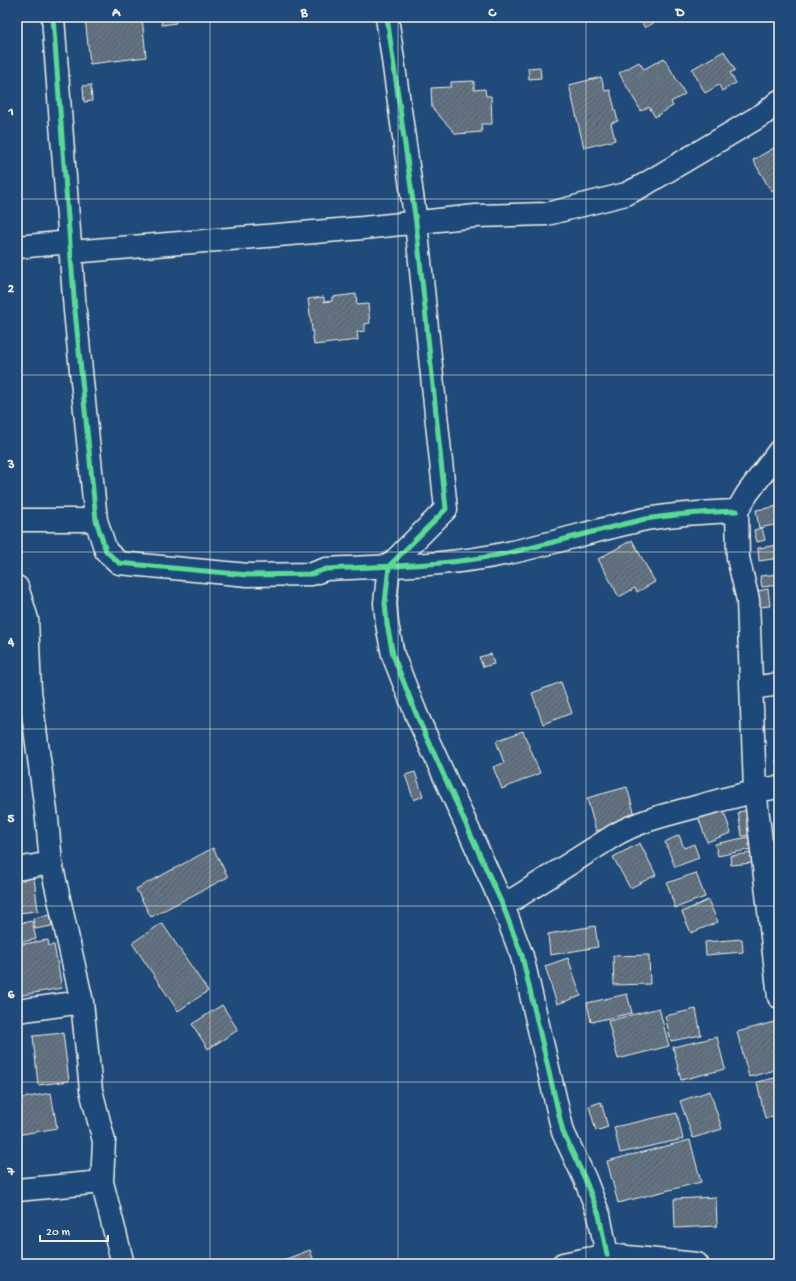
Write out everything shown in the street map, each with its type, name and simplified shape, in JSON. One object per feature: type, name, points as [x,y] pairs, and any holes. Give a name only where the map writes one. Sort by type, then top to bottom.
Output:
[{"type":"street","points":[[52,17],[75,311],[96,520],[106,551],[119,563],[248,575],[312,574],[326,569],[446,563],[499,554],[647,519],[704,512],[737,511]]},
{"type":"street","points":[[387,17],[416,223],[446,509],[389,566],[384,603],[387,624],[393,655],[417,716],[503,906],[522,956],[563,1132],[585,1179],[599,1215],[607,1255]]},
{"type":"street","points":[[17,248],[70,247],[363,228],[476,216],[547,214],[626,194],[765,113],[779,101]]},
{"type":"street","points":[[779,451],[747,494],[737,511],[738,558],[748,600],[755,790],[779,997]]},
{"type":"street","points":[[17,520],[96,520]]},
{"type":"street","points":[[17,586],[27,618],[22,630],[47,819],[51,863],[82,1002],[91,1090],[104,1141],[102,1182],[124,1264]]},
{"type":"street","points":[[752,688],[779,684]]},
{"type":"street","points":[[503,906],[630,826],[755,790],[779,787]]},
{"type":"street","points":[[17,869],[51,863]]},
{"type":"street","points":[[17,1011],[82,1002]]},
{"type":"street","points":[[17,1190],[102,1182]]},
{"type":"street","points":[[563,1264],[607,1255],[696,1264]]},
{"type":"building","points":[[85,17],[142,17],[146,57],[90,64]]},
{"type":"building","points":[[161,17],[175,17],[176,23],[162,25]]},
{"type":"building","points":[[653,17],[655,22],[645,28],[639,18]]},
{"type":"building","points":[[724,51],[735,70],[730,73],[736,83],[722,91],[719,85],[705,93],[692,69]]},
{"type":"building","points":[[664,58],[685,94],[671,102],[673,106],[655,117],[649,107],[641,111],[619,73],[639,62],[644,69]]},
{"type":"building","points":[[540,67],[541,78],[529,79],[528,68]]},
{"type":"building","points":[[601,77],[605,91],[610,90],[618,121],[611,123],[615,140],[584,148],[569,85]]},
{"type":"building","points":[[474,81],[474,90],[485,89],[486,96],[491,96],[492,124],[481,124],[482,132],[456,134],[432,108],[431,88],[451,87],[451,82]]},
{"type":"building","points":[[91,85],[92,101],[84,102],[83,86]]},
{"type":"building","points":[[779,145],[779,186],[771,191],[753,160]]},
{"type":"building","points":[[356,294],[357,305],[368,304],[370,323],[365,324],[365,331],[357,332],[358,340],[314,345],[308,299],[324,297],[324,302],[332,301],[332,297]]},
{"type":"building","points":[[779,506],[779,524],[759,528],[756,510]]},
{"type":"building","points":[[762,528],[765,540],[757,542],[754,530]]},
{"type":"building","points":[[632,540],[655,582],[637,592],[635,588],[619,597],[598,559]]},
{"type":"building","points":[[779,545],[779,558],[759,561],[758,548]]},
{"type":"building","points":[[779,574],[779,585],[762,587],[760,576]]},
{"type":"building","points":[[768,589],[770,606],[760,607],[758,591]]},
{"type":"building","points":[[491,654],[494,664],[483,667],[479,657]]},
{"type":"building","points":[[561,682],[572,713],[543,724],[532,693]]},
{"type":"building","points":[[523,731],[540,773],[502,789],[493,767],[504,763],[496,741]]},
{"type":"building","points":[[776,746],[779,746],[779,763],[776,763]]},
{"type":"building","points":[[415,772],[423,796],[414,800],[405,775]]},
{"type":"building","points":[[627,787],[636,819],[596,831],[587,798]]},
{"type":"building","points":[[721,803],[731,833],[707,842],[696,811]]},
{"type":"building","points":[[749,810],[753,835],[742,836],[738,812]]},
{"type":"building","points":[[679,835],[684,848],[694,844],[699,858],[675,867],[665,842]]},
{"type":"building","points":[[748,837],[751,849],[718,856],[715,844]]},
{"type":"building","points":[[640,843],[656,875],[630,888],[613,857]]},
{"type":"building","points":[[213,848],[228,877],[151,917],[136,889]]},
{"type":"building","points":[[752,853],[753,863],[731,865],[730,856]]},
{"type":"building","points":[[696,873],[705,897],[675,908],[667,883]]},
{"type":"building","points":[[34,878],[38,911],[17,913],[17,880]]},
{"type":"building","points":[[708,900],[718,922],[691,933],[682,912]]},
{"type":"building","points":[[50,915],[52,926],[35,929],[33,918]]},
{"type":"building","points":[[32,921],[36,939],[17,943],[17,924]]},
{"type":"building","points":[[162,923],[208,991],[178,1011],[132,943]]},
{"type":"building","points":[[595,926],[598,947],[550,955],[548,934]]},
{"type":"building","points":[[742,939],[743,952],[706,955],[705,942]]},
{"type":"building","points":[[48,940],[49,946],[54,945],[62,988],[17,996],[17,945]]},
{"type":"building","points":[[649,955],[650,984],[614,985],[613,956]]},
{"type":"building","points":[[568,958],[581,996],[557,1004],[545,966]]},
{"type":"building","points":[[627,994],[632,1013],[591,1022],[587,1003]]},
{"type":"building","points":[[222,1005],[238,1030],[208,1049],[192,1024]]},
{"type":"building","points":[[659,1008],[669,1046],[618,1059],[608,1021]]},
{"type":"building","points":[[696,1009],[701,1035],[671,1041],[665,1016]]},
{"type":"building","points":[[774,1022],[779,1041],[779,1069],[749,1077],[737,1032]]},
{"type":"building","points":[[63,1033],[69,1081],[38,1085],[33,1036]]},
{"type":"building","points":[[717,1037],[725,1069],[681,1080],[673,1047]]},
{"type":"building","points":[[779,1077],[779,1115],[765,1118],[757,1082]]},
{"type":"building","points":[[710,1091],[722,1129],[693,1138],[680,1101]]},
{"type":"building","points":[[51,1093],[57,1128],[17,1135],[17,1099]]},
{"type":"building","points":[[601,1102],[608,1127],[596,1131],[589,1106]]},
{"type":"building","points":[[677,1113],[683,1139],[620,1153],[614,1127]]},
{"type":"building","points":[[690,1140],[701,1182],[618,1203],[607,1161]]},
{"type":"building","points":[[716,1197],[717,1226],[675,1228],[674,1199]]},
{"type":"building","points":[[310,1250],[315,1264],[273,1264]]},
{"type":"cycle path","points":[[53,17],[75,311],[96,520],[106,551],[119,563],[248,575],[312,574],[326,569],[418,565],[463,561],[508,553],[646,519],[737,511]]},
{"type":"cycle path","points":[[387,17],[416,223],[446,509],[389,566],[385,603],[387,624],[393,655],[417,716],[503,906],[522,956],[563,1132],[585,1179],[599,1215],[607,1255]]}]
